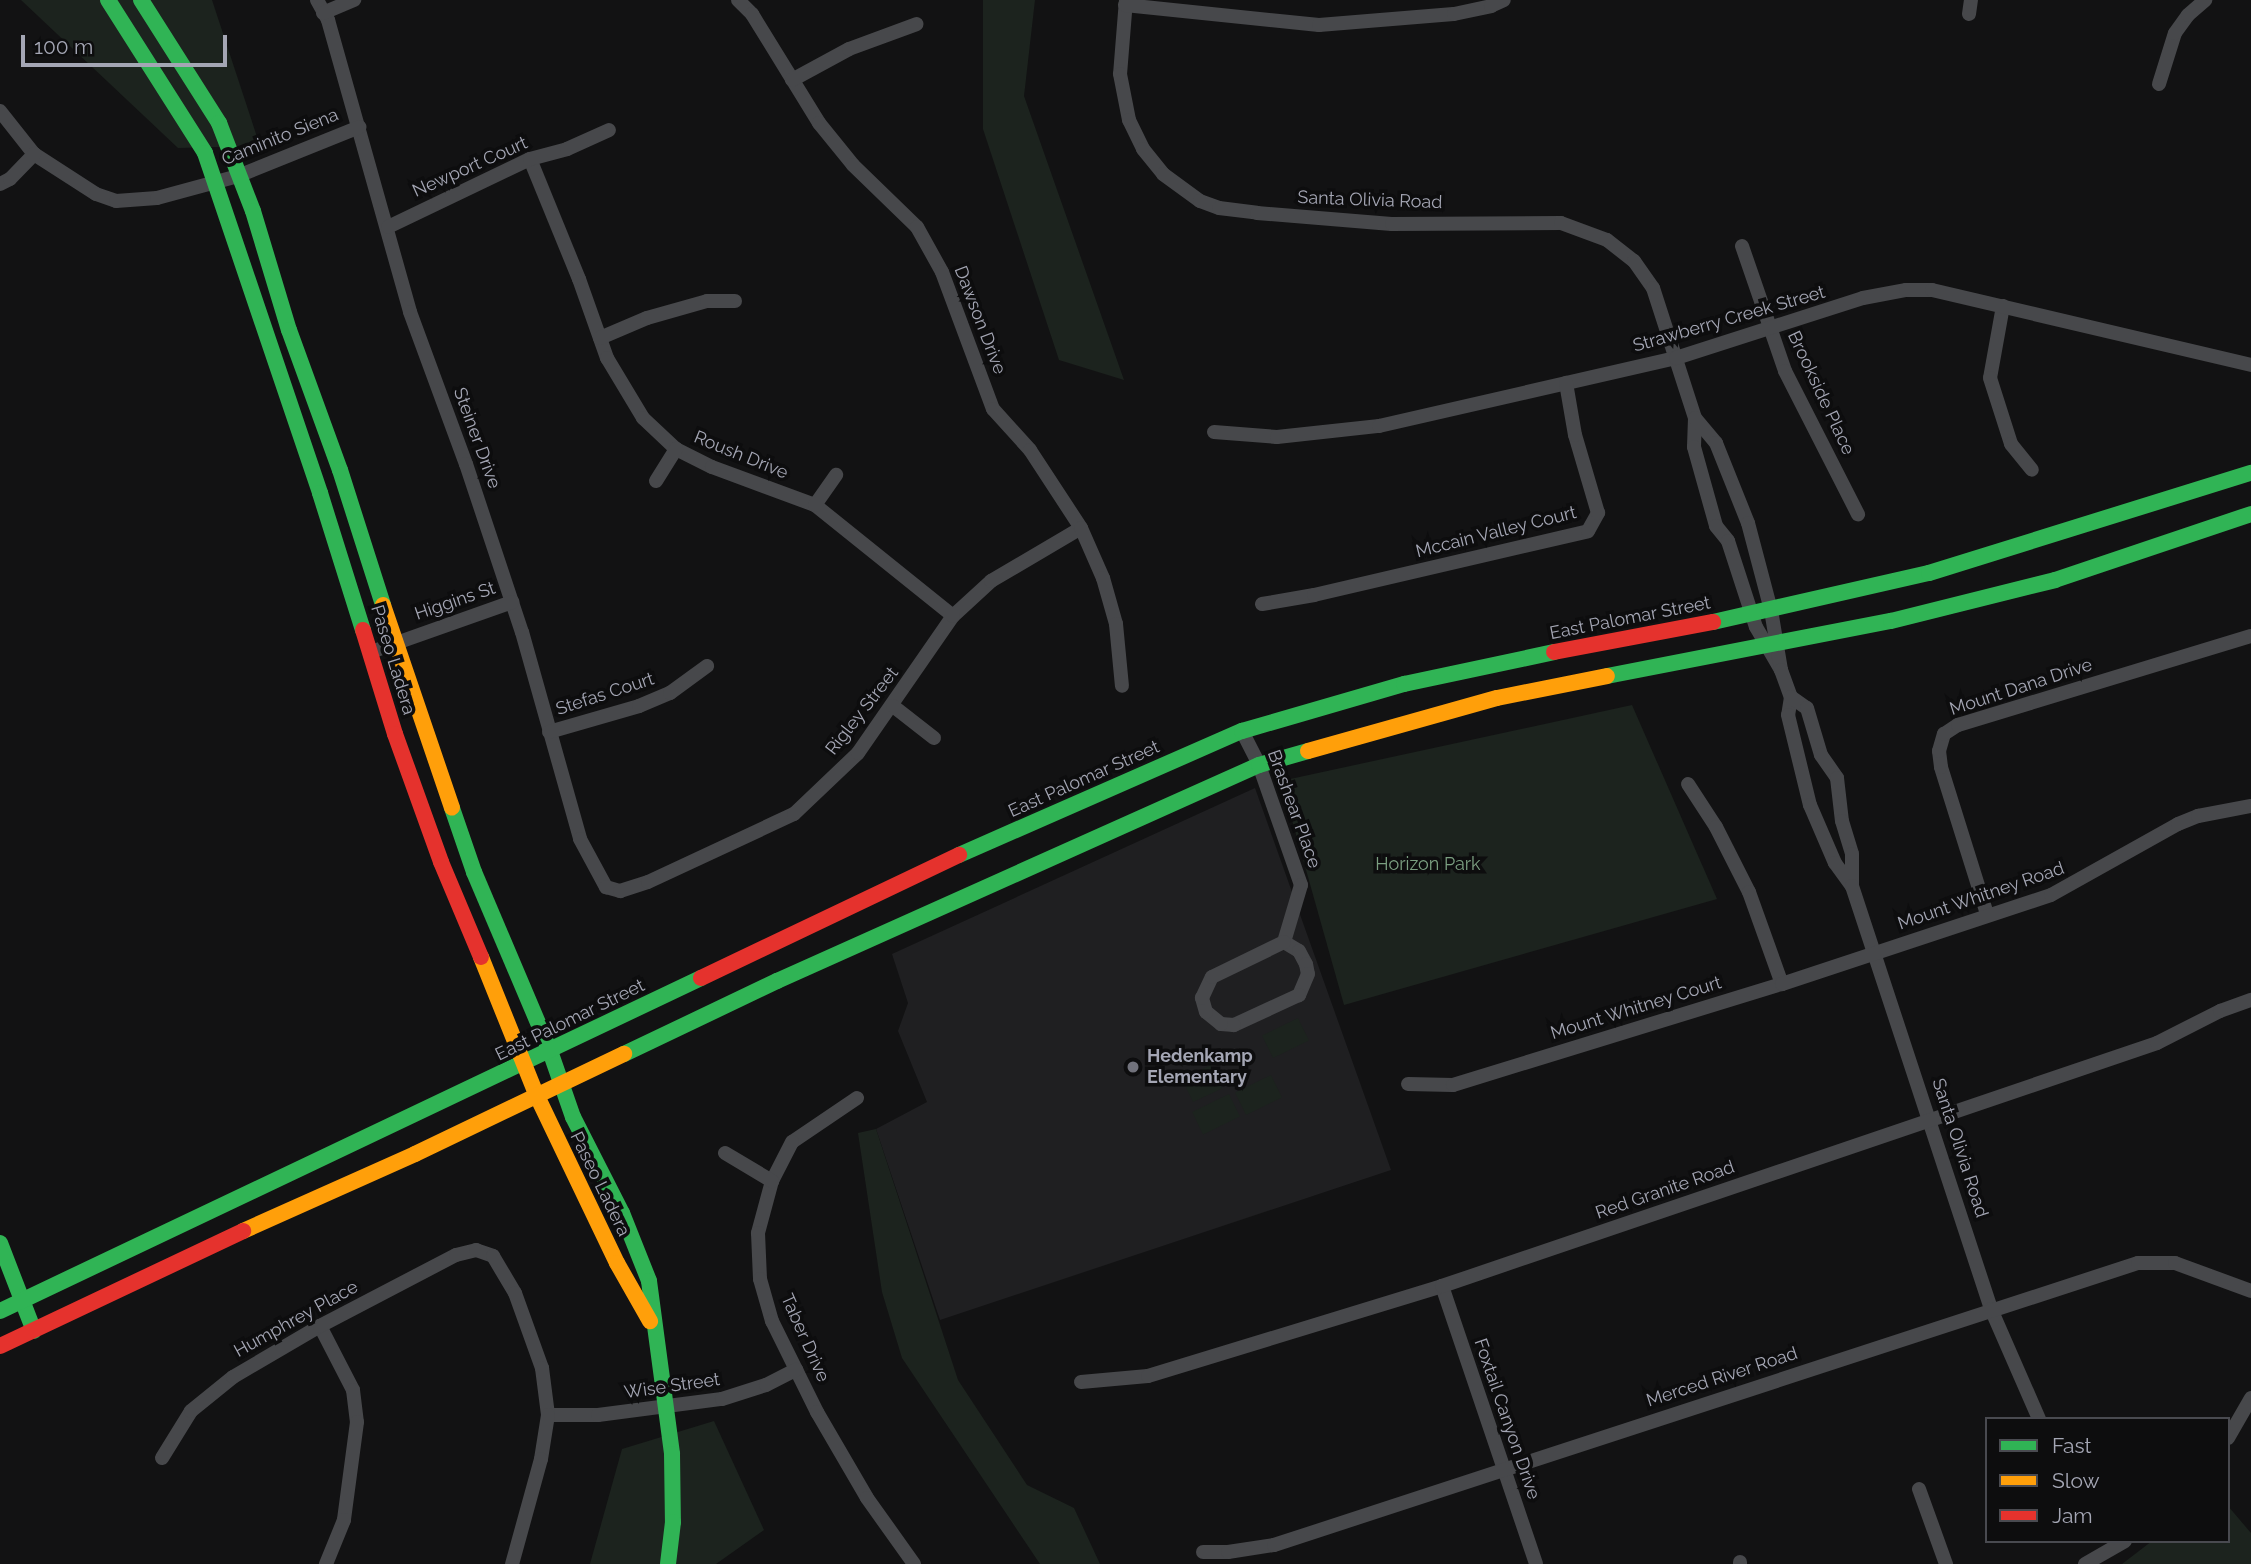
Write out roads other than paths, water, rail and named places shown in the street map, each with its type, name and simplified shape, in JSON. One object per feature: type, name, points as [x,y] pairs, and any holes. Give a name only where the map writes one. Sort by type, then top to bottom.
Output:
[{"type":"main road","name":"Paseo Ladera","points":[[108,0],[205,153],[371,652],[395,734],[441,862],[537,1096],[617,1263],[654,1328]]},
{"type":"main road","name":"Paseo Ladera","points":[[141,0],[219,123],[253,211],[289,330],[340,470],[474,872],[550,1051],[560,1086],[597,1167],[622,1213],[649,1281],[672,1467],[673,1522],[668,1564]]},
{"type":"main road","name":"East Palomar Street","points":[[0,1311],[979,846],[1242,731],[1404,684],[1514,659],[1751,615],[1929,573],[2251,473]]},
{"type":"main road","points":[[0,1346],[288,1209],[560,1086],[776,981],[1259,765],[1497,698],[1891,621],[2055,580],[2251,514]]},
{"type":"main road","points":[[0,1243],[34,1331]]},
{"type":"street","points":[[320,7],[354,0]]},
{"type":"street","name":"Dawson Drive","points":[[738,0],[752,14],[819,123],[853,165],[917,227],[942,272],[993,409],[1030,450],[1081,528],[1103,578],[1116,624],[1122,686]]},
{"type":"street","points":[[1126,2],[1319,25],[1454,14],[1491,6],[1504,0]]},
{"type":"street","points":[[2159,84],[2175,33],[2188,15],[2205,0]]},
{"type":"street","name":"Santa Olivia Road","points":[[1126,2],[1120,74],[1129,120],[1152,162],[1187,193],[1219,208],[1287,216],[1392,224],[1546,221],[1576,226],[1607,240],[1634,261],[1653,288],[1695,418],[1695,447],[1706,481],[1706,498],[1716,526],[1728,541],[1751,615],[1771,644],[1791,697],[1788,715],[1810,805],[1835,863],[1852,886]]},
{"type":"street","name":"Steiner Drive","points":[[320,7],[328,20],[410,312],[512,602],[580,839],[606,887]]},
{"type":"street","points":[[792,80],[849,49],[917,24]]},
{"type":"street","points":[[0,111],[34,155],[10,179],[0,184]]},
{"type":"street","name":"Caminito Siena","points":[[34,155],[96,194],[116,201],[157,198],[238,176],[359,127]]},
{"type":"street","name":"Newport Court","points":[[388,227],[530,159],[567,149],[609,130]]},
{"type":"street","name":"Roush Drive","points":[[530,159],[607,358],[643,418],[676,449],[746,481],[815,505],[953,616]]},
{"type":"street","name":"Brookside Place","points":[[1742,246],[1785,371],[1858,514]]},
{"type":"street","name":"Strawberry Creek Street","points":[[1214,432],[1257,437],[1356,429],[1676,358],[1770,331],[1863,298],[1906,290],[1932,290],[2251,365]]},
{"type":"street","points":[[600,338],[656,315],[707,302],[735,302]]},
{"type":"street","points":[[2003,306],[1990,378],[2011,444],[2032,470]]},
{"type":"street","name":"Mccain Valley Court","points":[[1262,604],[1314,596],[1588,531],[1598,513],[1575,435],[1566,383]]},
{"type":"street","name":"Santa Olivia Road","points":[[1695,418],[1716,443],[1748,523],[1772,610],[1771,644]]},
{"type":"street","points":[[656,481],[676,449]]},
{"type":"street","points":[[815,505],[835,475]]},
{"type":"street","name":"Rigley Street","points":[[606,887],[620,891],[648,881],[794,814],[858,752],[893,706],[953,616],[991,581],[1081,528]]},
{"type":"street","name":"Higgins St","points":[[371,652],[512,602]]},
{"type":"street","name":"Mount Dana Drive","points":[[1987,914],[1941,767],[1939,751],[1944,734],[1958,725],[2251,636]]},
{"type":"street","name":"Stefas Court","points":[[549,732],[639,706],[670,693],[707,666]]},
{"type":"street","name":"Santa Olivia Road","points":[[1791,697],[1807,708],[1821,755],[1837,778],[1842,821],[1852,854],[1852,886],[1873,953],[1931,1120],[1991,1309],[2038,1417]]},
{"type":"street","points":[[893,706],[934,738]]},
{"type":"street","name":"Brashear Place","points":[[1242,731],[1259,765],[1301,885],[1284,942]]},
{"type":"street","points":[[1688,784],[1716,827],[1749,892],[1782,984]]},
{"type":"street","name":"Mount Whitney Road","points":[[1873,953],[2052,895],[2178,824],[2198,816],[2251,806]]},
{"type":"street","points":[[1284,942],[1299,951],[1306,964],[1308,974],[1299,995],[1234,1025],[1221,1024],[1206,1012],[1202,998],[1212,977],[1284,942]]},
{"type":"street","name":"Mount Whitney Court","points":[[1408,1084],[1453,1084],[1782,984],[1873,953]]},
{"type":"street","name":"Red Granite Road","points":[[1082,1382],[1148,1376],[1442,1286],[2157,1043],[2220,1011],[2251,1000]]},
{"type":"street","name":"Taber Drive","points":[[857,1098],[792,1142],[772,1181],[758,1233],[760,1279],[772,1321],[796,1370],[867,1498],[914,1564]]},
{"type":"street","points":[[725,1153],[772,1181]]},
{"type":"street","name":"Humphrey Place","points":[[162,1458],[191,1411],[205,1397],[265,1357],[320,1325],[456,1255],[476,1250],[493,1256],[515,1293],[542,1368],[548,1415]]},
{"type":"street","name":"Merced River Road","points":[[1203,1552],[1228,1552],[1274,1545],[2138,1263],[2175,1263],[2251,1291]]},
{"type":"street","name":"Foxtail Canyon Drive","points":[[1442,1286],[1536,1564]]},
{"type":"street","points":[[320,1325],[353,1390],[357,1422],[344,1520],[326,1564]]},
{"type":"street","name":"Wise Street","points":[[548,1415],[598,1415],[722,1399],[766,1385],[796,1370]]},
{"type":"street","points":[[2230,1435],[2251,1398]]},
{"type":"street","points":[[512,1564],[541,1459],[548,1415]]},
{"type":"street","points":[[1919,1489],[1945,1564]]},
{"type":"street","points":[[2085,1564],[2119,1543]]},
{"type":"place","name":"Hedenkamp Elementary","points":[[1133,1067]]},
{"type":"park label","name":"Horizon Park","points":[[1428,864]]}]
